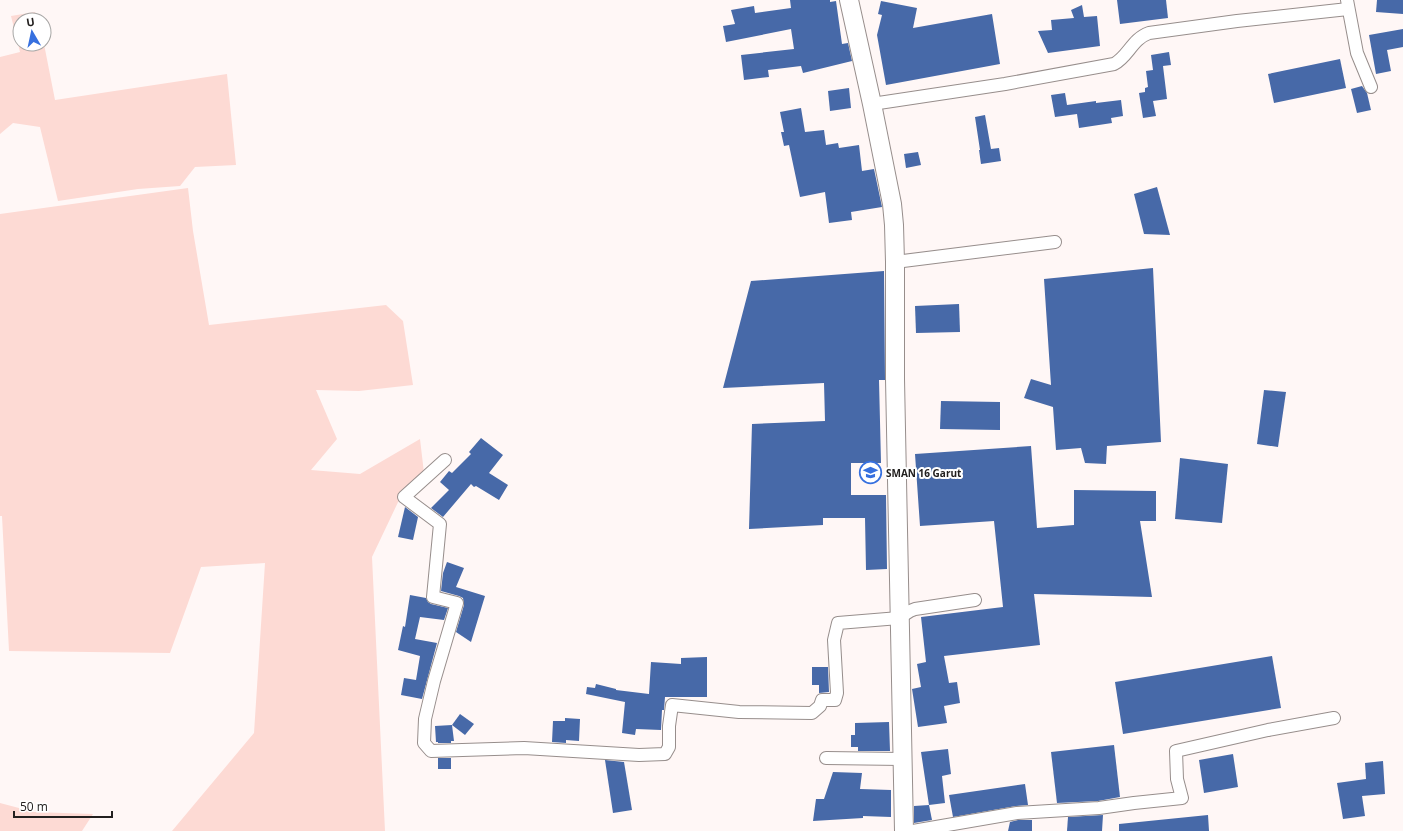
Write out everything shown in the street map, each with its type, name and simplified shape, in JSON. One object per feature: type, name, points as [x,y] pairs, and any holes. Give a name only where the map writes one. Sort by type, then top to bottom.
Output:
[{"type":"main road","points":[[849,0],[892,204],[895,262],[894,379],[904,831]]},
{"type":"street","points":[[872,104],[1005,84],[1114,64],[1122,59],[1139,38],[1149,33],[1347,5],[1357,53],[1370,87]]},
{"type":"street","points":[[895,262],[1055,242]]},
{"type":"street","points":[[445,460],[404,497],[440,524],[433,597],[457,603],[436,674],[425,719],[424,743],[431,750],[524,748],[639,755],[665,754],[669,747],[669,726],[672,705],[739,712],[812,713],[820,706],[822,700],[835,700],[837,693],[834,640],[838,623],[899,618],[915,609],[975,600]]},
{"type":"street","points":[[913,831],[1017,813],[1099,808],[1182,798],[1177,779],[1176,750],[1268,730],[1334,718]]},
{"type":"street","points":[[826,758],[902,759]]},
{"type":"shaded area","points":[[20,52],[46,52],[55,100],[227,74],[236,165],[195,167],[180,186],[138,189],[58,201],[40,127],[13,123],[0,134],[0,57]]},
{"type":"shaded area","points":[[188,188],[193,231],[209,325],[386,305],[403,321],[413,385],[359,391],[316,390],[337,439],[311,470],[360,474],[420,439],[424,473],[400,498],[372,557],[385,831],[172,831],[254,733],[265,563],[201,567],[170,653],[9,651],[2,516],[0,516],[0,214]]},
{"type":"shaded area","points":[[0,803],[34,812],[93,814],[82,831],[0,831]]},
{"type":"building","points":[[790,0],[836,1],[842,44],[848,43],[852,61],[803,73],[801,66],[768,70],[769,77],[744,80],[741,55],[794,49],[791,29],[726,42],[723,26],[735,24],[731,10],[754,6],[755,13],[791,8]]},
{"type":"building","points":[[1117,0],[1166,0],[1168,18],[1120,24]]},
{"type":"building","points":[[1377,0],[1403,0],[1403,14],[1376,12]]},
{"type":"building","points":[[881,1],[917,8],[913,28],[992,14],[1000,64],[886,85],[877,35],[882,15],[878,14]]},
{"type":"building","points":[[1082,5],[1084,17],[1097,16],[1100,46],[1048,53],[1038,31],[1052,30],[1051,20],[1074,18],[1071,10]]},
{"type":"building","points":[[1403,29],[1403,47],[1387,50],[1391,71],[1376,74],[1369,35]]},
{"type":"building","points":[[1169,52],[1171,65],[1163,66],[1167,99],[1153,101],[1156,116],[1143,118],[1139,93],[1145,92],[1145,88],[1148,87],[1146,71],[1153,70],[1151,55]]},
{"type":"building","points":[[1340,59],[1346,88],[1274,103],[1268,74]]},
{"type":"building","points":[[1362,86],[1367,93],[1371,110],[1357,113],[1351,89]]},
{"type":"building","points":[[849,88],[851,108],[830,111],[828,91]]},
{"type":"building","points":[[1065,93],[1067,105],[1096,101],[1096,103],[1121,100],[1123,116],[1111,118],[1112,123],[1079,128],[1077,114],[1055,117],[1051,95]]},
{"type":"building","points":[[801,108],[805,132],[824,130],[826,145],[838,143],[839,148],[859,145],[862,171],[874,169],[882,207],[851,212],[852,220],[829,223],[825,192],[800,197],[789,145],[784,146],[781,132],[784,132],[780,112]]},
{"type":"building","points":[[985,115],[991,149],[999,148],[1001,161],[981,164],[975,117]]},
{"type":"building","points":[[918,152],[921,165],[906,168],[904,154]]},
{"type":"building","points":[[1157,187],[1170,235],[1144,234],[1134,194]]},
{"type":"building","points":[[1153,268],[1161,442],[1107,446],[1106,464],[1085,463],[1081,448],[1056,450],[1053,407],[1024,398],[1031,379],[1051,385],[1044,279]]},
{"type":"building","points":[[884,271],[885,380],[879,380],[881,463],[851,463],[851,495],[886,495],[887,569],[866,570],[865,518],[823,518],[823,525],[749,529],[752,424],[825,421],[824,383],[723,388],[751,281]]},
{"type":"building","points":[[959,304],[960,332],[916,333],[915,306]]},
{"type":"building","points":[[1264,390],[1286,392],[1278,447],[1257,444]]},
{"type":"building","points":[[941,401],[1000,402],[1000,430],[940,429]]},
{"type":"building","points":[[481,438],[503,455],[489,473],[508,485],[499,500],[471,484],[443,517],[431,508],[449,490],[440,482],[449,471],[452,473],[471,454],[469,452]]},
{"type":"building","points":[[1031,446],[1037,528],[1074,525],[1074,490],[1156,491],[1156,521],[1140,521],[1152,597],[1034,594],[1040,645],[944,656],[949,683],[957,682],[960,703],[944,706],[947,723],[918,727],[912,689],[921,687],[917,664],[926,662],[921,617],[1003,607],[994,521],[920,526],[915,454]]},
{"type":"building","points":[[1180,458],[1228,464],[1222,523],[1175,519]]},
{"type":"building","points":[[405,507],[418,517],[413,540],[398,537]]},
{"type":"building","points":[[447,562],[464,568],[456,587],[485,596],[471,642],[456,632],[464,605],[463,598],[441,591],[443,573]]},
{"type":"building","points":[[410,595],[426,598],[431,604],[448,608],[444,620],[420,617],[415,639],[437,643],[422,699],[401,695],[404,678],[416,680],[420,656],[398,650],[403,626],[405,627]]},
{"type":"building","points":[[1272,656],[1281,708],[1123,734],[1115,682]]},
{"type":"building","points":[[707,657],[707,697],[665,697],[664,710],[662,710],[661,730],[636,729],[635,735],[622,733],[625,702],[586,694],[587,687],[595,688],[596,684],[616,690],[649,694],[651,662],[681,664],[681,658]]},
{"type":"building","points":[[812,667],[828,667],[829,692],[819,693],[819,685],[812,685]]},
{"type":"building","points":[[460,714],[474,724],[465,735],[452,725]]},
{"type":"building","points":[[565,718],[580,719],[579,741],[566,740],[566,743],[552,742],[553,721],[565,721]]},
{"type":"building","points":[[889,722],[890,751],[858,751],[858,747],[851,747],[851,735],[855,735],[855,723]]},
{"type":"building","points":[[452,725],[454,741],[451,741],[451,743],[436,742],[435,726]]},
{"type":"building","points":[[1114,745],[1120,797],[1098,801],[1057,803],[1051,752]]},
{"type":"building","points":[[948,749],[951,774],[942,776],[945,803],[929,805],[921,752]]},
{"type":"building","points":[[1233,754],[1238,787],[1204,793],[1199,760]]},
{"type":"building","points":[[438,758],[451,758],[451,769],[438,769]]},
{"type":"building","points":[[605,760],[624,762],[632,810],[613,813]]},
{"type":"building","points":[[1383,761],[1385,794],[1362,796],[1365,816],[1343,819],[1337,783],[1366,779],[1365,763]]},
{"type":"building","points":[[833,772],[862,773],[860,789],[891,790],[891,817],[863,816],[863,818],[813,821],[816,799],[824,799]]},
{"type":"building","points":[[1025,784],[1028,805],[953,817],[949,795]]},
{"type":"building","points":[[929,805],[932,820],[914,823],[914,806]]},
{"type":"building","points":[[1103,815],[1102,831],[1067,831],[1068,817]]},
{"type":"building","points":[[1208,815],[1209,831],[1119,831],[1119,824]]},
{"type":"building","points":[[1018,820],[1032,820],[1032,831],[1008,831],[1010,822]]},
{"type":"place","name":"SMAN 16 Garut","points":[[870,473]]}]
